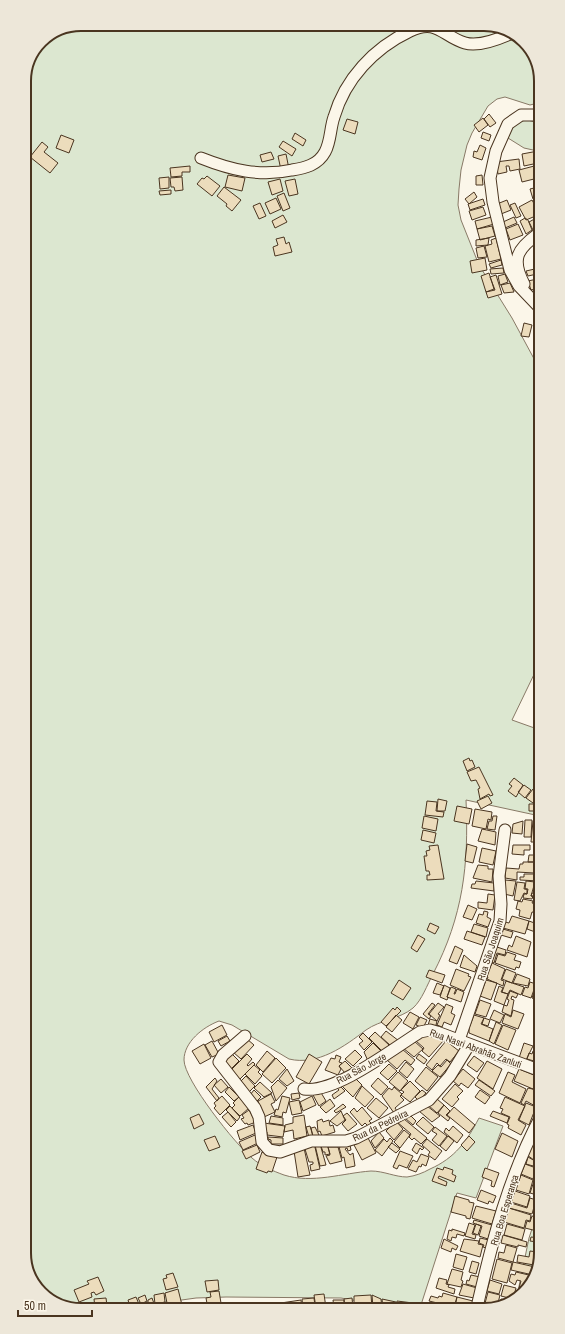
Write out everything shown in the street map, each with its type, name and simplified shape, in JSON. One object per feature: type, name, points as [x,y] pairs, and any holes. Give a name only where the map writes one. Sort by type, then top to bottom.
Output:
[{"type":"street","points":[[201,158],[245,171],[263,174],[280,173],[308,167],[317,161],[325,152],[334,116],[353,78],[366,63],[389,43],[411,31]]},
{"type":"street","points":[[442,31],[462,42],[471,44],[493,40],[505,36]]},
{"type":"street","points":[[534,115],[521,115],[508,124],[496,151],[490,178],[493,202],[510,270],[514,278],[534,302]]},
{"type":"street","points":[[534,237],[522,246],[517,260],[522,280],[534,301]]},
{"type":"street","name":"Rua São Joaquim","points":[[464,1043],[500,921],[501,904],[499,876],[505,830]]},
{"type":"street","name":"Rua Nasri Abrahão Zanluti","points":[[413,1036],[420,1032],[430,1030],[534,1070]]},
{"type":"street","name":"Rua da Pedreira","points":[[245,1036],[223,1055],[220,1059],[220,1064],[257,1111],[264,1145],[269,1150],[280,1152],[311,1141],[346,1141],[356,1138],[421,1105],[436,1093],[450,1076],[464,1043]]},
{"type":"street","name":"Rua São Jorge","points":[[304,1089],[317,1088],[350,1076],[377,1062],[413,1036]]},
{"type":"street","name":"Rua Boa Esperança","points":[[478,1303],[501,1214],[516,1170],[534,1131]]},
{"type":"green space","points":[[81,31],[487,31],[497,33],[514,41],[526,53],[533,71],[534,104],[530,105],[505,97],[497,99],[488,106],[472,133],[467,145],[461,170],[458,205],[461,220],[479,265],[512,318],[534,359],[534,674],[512,720],[534,728],[534,815],[466,800],[467,824],[465,868],[457,911],[443,953],[422,997],[408,1012],[377,1024],[340,1048],[321,1057],[310,1060],[289,1059],[232,1025],[219,1021],[201,1031],[191,1041],[187,1047],[184,1060],[192,1082],[223,1127],[244,1151],[256,1161],[271,1170],[284,1175],[316,1178],[371,1171],[403,1177],[413,1176],[425,1172],[447,1160],[465,1141],[479,1118],[503,1126],[476,1198],[457,1193],[422,1303],[370,1303],[341,1298],[196,1298],[160,1303],[71,1302],[59,1298],[43,1286],[36,1275],[31,1259],[32,71],[39,53],[53,39],[71,32]]},
{"type":"green space","points":[[528,120],[534,122],[534,150],[524,148],[508,138],[515,125]]},
{"type":"green space","points":[[534,1223],[533,1263],[526,1281],[518,1289],[529,1238]]},
{"type":"building","points":[[489,114],[496,123],[490,127],[484,119]]},
{"type":"building","points":[[483,118],[488,125],[479,132],[474,125]]},
{"type":"building","points":[[347,119],[358,122],[355,134],[343,130]]},
{"type":"building","points":[[483,132],[491,135],[489,141],[481,138]]},
{"type":"building","points":[[295,133],[306,140],[303,146],[292,139]]},
{"type":"building","points":[[61,135],[74,140],[69,153],[56,148]]},
{"type":"building","points":[[283,141],[296,149],[292,156],[279,147]]},
{"type":"building","points":[[42,142],[48,147],[44,152],[58,163],[50,173],[31,158]]},
{"type":"building","points":[[480,145],[486,148],[482,160],[473,157],[474,151],[477,152]]},
{"type":"building","points":[[271,152],[274,159],[262,162],[260,155]]},
{"type":"building","points":[[534,152],[534,164],[524,166],[522,154]]},
{"type":"building","points":[[286,154],[289,169],[281,170],[278,156]]},
{"type":"building","points":[[519,159],[520,169],[510,171],[509,166],[506,166],[507,172],[498,174],[496,162]]},
{"type":"building","points":[[190,166],[190,172],[182,172],[182,176],[171,177],[170,168]]},
{"type":"building","points":[[534,166],[534,179],[522,182],[519,170]]},
{"type":"building","points":[[228,175],[245,178],[242,191],[225,187]]},
{"type":"building","points":[[482,175],[483,185],[476,185],[476,176]]},
{"type":"building","points":[[207,176],[220,186],[212,196],[197,184],[202,178],[204,179]]},
{"type":"building","points":[[169,177],[169,188],[160,189],[159,178]]},
{"type":"building","points":[[182,177],[183,190],[175,191],[174,187],[171,187],[170,178]]},
{"type":"building","points":[[280,179],[283,191],[272,195],[268,182]]},
{"type":"building","points":[[295,179],[298,194],[289,196],[285,181]]},
{"type":"building","points":[[224,187],[241,200],[232,211],[226,206],[227,204],[217,196]]},
{"type":"building","points":[[534,188],[533,199],[530,189]]},
{"type":"building","points":[[171,190],[171,194],[160,195],[159,191]]},
{"type":"building","points":[[474,192],[477,197],[469,204],[465,199]]},
{"type":"building","points":[[284,193],[290,208],[283,211],[277,196]]},
{"type":"building","points":[[276,198],[281,209],[270,214],[265,203]]},
{"type":"building","points":[[483,199],[485,205],[470,210],[468,204]]},
{"type":"building","points":[[507,200],[511,210],[501,214],[497,204]]},
{"type":"building","points":[[532,200],[534,204],[534,217],[526,220],[519,207]]},
{"type":"building","points":[[260,203],[266,216],[259,219],[253,206]]},
{"type":"building","points":[[515,203],[521,216],[516,218],[510,205]]},
{"type":"building","points":[[483,207],[486,215],[472,220],[469,211]]},
{"type":"building","points":[[283,215],[287,222],[275,228],[272,221]]},
{"type":"building","points":[[492,217],[494,224],[477,229],[475,221]]},
{"type":"building","points":[[514,217],[517,223],[505,228],[503,222]]},
{"type":"building","points":[[525,218],[528,220],[532,230],[526,234],[520,221]]},
{"type":"building","points":[[534,219],[533,230],[529,222]]},
{"type":"building","points":[[518,224],[523,235],[510,240],[506,229]]},
{"type":"building","points":[[492,226],[495,236],[480,240],[477,229]]},
{"type":"building","points":[[284,237],[286,244],[289,242],[292,252],[275,256],[273,247],[278,245],[276,239]]},
{"type":"building","points":[[489,238],[488,245],[476,246],[476,240]]},
{"type":"building","points":[[496,238],[501,259],[489,262],[485,246],[492,244],[491,240]]},
{"type":"building","points":[[484,246],[487,257],[478,258],[476,248]]},
{"type":"building","points":[[485,258],[487,270],[472,273],[470,261]]},
{"type":"building","points":[[501,260],[502,265],[491,268],[489,264]]},
{"type":"building","points":[[503,268],[504,273],[491,274],[490,269]]},
{"type":"building","points":[[534,269],[534,275],[528,276],[526,271]]},
{"type":"building","points":[[489,273],[494,289],[486,292],[481,276]]},
{"type":"building","points":[[505,274],[508,282],[500,285],[498,276]]},
{"type":"building","points":[[496,275],[502,294],[488,298],[486,292],[495,290],[490,277]]},
{"type":"building","points":[[534,280],[534,289],[531,290],[528,281]]},
{"type":"building","points":[[510,283],[514,292],[504,293],[501,285]]},
{"type":"building","points":[[524,323],[532,325],[529,337],[521,336]]},
{"type":"building","points":[[469,758],[470,761],[472,760],[475,767],[467,771],[463,761]]},
{"type":"building","points":[[479,767],[493,795],[490,796],[489,794],[480,799],[478,789],[480,788],[476,780],[471,781],[467,772]]},
{"type":"building","points":[[514,778],[523,785],[516,797],[508,791],[512,786],[509,784]]},
{"type":"building","points":[[524,785],[531,790],[525,798],[518,792]]},
{"type":"building","points":[[533,789],[534,790],[533,803],[526,798]]},
{"type":"building","points":[[488,796],[492,803],[481,809],[477,801]]},
{"type":"building","points":[[438,799],[447,801],[445,811],[437,811]]},
{"type":"building","points":[[427,801],[437,802],[436,811],[444,812],[443,817],[425,815]]},
{"type":"building","points":[[529,804],[534,804],[534,811],[529,811]]},
{"type":"building","points":[[457,806],[472,809],[469,824],[454,821]]},
{"type":"building","points":[[475,809],[492,812],[491,820],[488,819],[486,829],[472,826]]},
{"type":"building","points":[[424,816],[438,819],[436,831],[422,828]]},
{"type":"building","points":[[493,816],[497,816],[495,830],[487,829],[489,821],[492,821]]},
{"type":"building","points":[[525,820],[532,820],[531,837],[524,837]]},
{"type":"building","points":[[523,821],[522,834],[512,833],[513,824]]},
{"type":"building","points":[[533,821],[534,842],[531,842]]},
{"type":"building","points":[[482,829],[496,832],[495,845],[478,841]]},
{"type":"building","points":[[423,830],[436,833],[434,843],[421,840]]},
{"type":"building","points":[[467,844],[477,847],[473,863],[465,861]]},
{"type":"building","points":[[438,845],[444,879],[427,880],[427,875],[430,875],[429,871],[426,871],[424,856],[427,856],[426,851],[430,850],[429,846]]},
{"type":"building","points":[[513,845],[530,845],[530,850],[524,850],[524,855],[512,854]]},
{"type":"building","points":[[482,848],[496,851],[493,865],[479,862]]},
{"type":"building","points":[[529,855],[534,855],[534,862],[528,862]]},
{"type":"building","points":[[523,862],[534,862],[534,873],[517,872],[517,880],[505,878],[506,868],[519,869],[520,864],[523,864]]},
{"type":"building","points":[[478,865],[488,866],[488,869],[493,869],[492,882],[473,878]]},
{"type":"building","points":[[524,874],[534,874],[534,881],[520,880],[520,877],[524,877]]},
{"type":"building","points":[[505,880],[516,881],[513,896],[504,894]]},
{"type":"building","points":[[476,881],[494,883],[494,891],[471,888],[472,884],[475,884]]},
{"type":"building","points":[[526,881],[534,882],[531,896],[533,896],[532,899],[523,898],[524,894],[527,894],[528,889],[525,889]]},
{"type":"building","points":[[517,882],[525,883],[524,889],[527,889],[527,894],[524,893],[520,901],[514,900]]},
{"type":"building","points":[[488,894],[495,895],[493,910],[478,908],[478,902],[487,903]]},
{"type":"building","points":[[523,899],[533,901],[534,912],[532,912],[530,919],[519,916],[520,910],[516,909],[518,901],[522,902]]},
{"type":"building","points":[[468,905],[477,909],[472,920],[463,917]]},
{"type":"building","points":[[484,911],[488,912],[487,917],[491,919],[488,927],[476,923],[479,914],[483,915]]},
{"type":"building","points":[[512,916],[529,921],[525,934],[503,928],[505,922],[509,923]]},
{"type":"building","points":[[529,921],[534,923],[534,932],[527,929]]},
{"type":"building","points":[[430,923],[439,927],[435,934],[427,930]]},
{"type":"building","points":[[474,924],[488,928],[486,937],[471,932]]},
{"type":"building","points":[[503,929],[513,932],[511,938],[501,935]]},
{"type":"building","points":[[467,931],[485,937],[482,945],[464,939]]},
{"type":"building","points":[[418,935],[425,939],[417,952],[411,948]]},
{"type":"building","points":[[516,936],[531,942],[527,957],[507,950],[509,945],[512,947]]},
{"type":"building","points":[[455,946],[463,950],[457,964],[449,961]]},
{"type":"building","points":[[494,946],[506,950],[505,955],[497,953],[494,963],[489,961]]},
{"type":"building","points":[[507,952],[516,955],[514,960],[521,962],[519,968],[516,967],[515,970],[495,963],[498,954],[505,956]]},
{"type":"building","points":[[464,955],[477,966],[475,972],[460,967]]},
{"type":"building","points":[[492,963],[505,969],[501,980],[504,981],[503,986],[487,979],[488,977],[484,976],[486,969],[489,970]]},
{"type":"building","points":[[456,969],[469,974],[468,976],[471,977],[464,991],[450,985]]},
{"type":"building","points":[[506,969],[516,973],[512,983],[502,979]]},
{"type":"building","points":[[429,970],[445,975],[442,983],[426,977]]},
{"type":"building","points":[[517,974],[530,979],[528,986],[513,983]]},
{"type":"building","points":[[399,980],[411,988],[403,1000],[391,993]]},
{"type":"building","points":[[486,980],[497,983],[491,1000],[480,996]]},
{"type":"building","points":[[506,981],[524,987],[521,995],[510,990],[508,994],[502,992]]},
{"type":"building","points":[[530,982],[534,983],[534,990],[531,998],[522,995],[525,987],[528,988]]},
{"type":"building","points":[[437,983],[444,986],[440,995],[433,993]]},
{"type":"building","points":[[444,985],[450,988],[447,1000],[440,997]]},
{"type":"building","points":[[499,986],[503,988],[501,992],[508,994],[504,1005],[494,1001]]},
{"type":"building","points":[[451,987],[456,989],[454,994],[457,989],[464,992],[461,1002],[447,997]]},
{"type":"building","points":[[510,991],[518,994],[516,998],[512,996],[511,999],[514,1000],[511,1016],[502,1012],[504,1005],[507,1006],[509,1000],[507,999]]},
{"type":"building","points":[[480,1000],[491,1004],[486,1017],[475,1014]]},
{"type":"building","points":[[432,1003],[435,1005],[428,1014],[431,1016],[429,1019],[423,1014]]},
{"type":"building","points":[[438,1003],[444,1007],[438,1014],[440,1015],[437,1021],[429,1014]]},
{"type":"building","points":[[446,1004],[453,1007],[451,1013],[455,1015],[451,1025],[444,1022],[442,1027],[437,1025]]},
{"type":"building","points":[[397,1007],[401,1011],[386,1026],[381,1022],[393,1008],[395,1010]]},
{"type":"building","points":[[494,1010],[504,1015],[500,1023],[490,1019]]},
{"type":"building","points":[[513,1010],[524,1014],[518,1029],[502,1023],[505,1014],[511,1017]]},
{"type":"building","points":[[410,1012],[419,1017],[413,1029],[403,1023]]},
{"type":"building","points":[[396,1015],[402,1020],[392,1032],[386,1027]]},
{"type":"building","points":[[474,1015],[484,1018],[481,1024],[493,1029],[489,1041],[469,1033],[469,1028]]},
{"type":"building","points":[[420,1017],[427,1020],[423,1028],[416,1025]]},
{"type":"building","points":[[484,1018],[490,1020],[488,1026],[482,1024]]},
{"type":"building","points":[[430,1019],[437,1021],[437,1029],[428,1025]]},
{"type":"building","points":[[496,1022],[502,1025],[494,1044],[489,1041]]},
{"type":"building","points":[[222,1025],[227,1035],[214,1042],[209,1032]]},
{"type":"building","points":[[503,1025],[516,1030],[508,1050],[495,1044]]},
{"type":"building","points":[[386,1031],[399,1041],[388,1047],[390,1045],[381,1037]]},
{"type":"building","points":[[375,1032],[389,1045],[383,1052],[369,1038]]},
{"type":"building","points":[[363,1033],[372,1042],[364,1050],[359,1044],[363,1041],[359,1037]]},
{"type":"building","points":[[421,1035],[440,1036],[444,1040],[429,1057],[422,1051],[424,1048],[416,1041]]},
{"type":"building","points":[[227,1036],[230,1041],[221,1046],[218,1041]]},
{"type":"building","points":[[247,1039],[254,1045],[241,1059],[233,1052]]},
{"type":"building","points":[[212,1041],[219,1054],[212,1057],[205,1045]]},
{"type":"building","points":[[414,1041],[423,1049],[414,1057],[403,1048],[408,1042],[411,1045]]},
{"type":"building","points":[[446,1041],[459,1051],[450,1062],[446,1059],[440,1066],[437,1063],[432,1070],[426,1065]]},
{"type":"building","points":[[373,1043],[382,1052],[368,1061],[364,1052]]},
{"type":"building","points":[[524,1043],[533,1046],[526,1060],[519,1058]]},
{"type":"building","points":[[204,1044],[211,1058],[200,1064],[192,1051]]},
{"type":"building","points":[[402,1049],[415,1060],[411,1065],[405,1060],[397,1069],[387,1060]]},
{"type":"building","points":[[355,1050],[362,1057],[353,1066],[345,1059]]},
{"type":"building","points":[[267,1051],[275,1058],[263,1072],[256,1065]]},
{"type":"building","points":[[534,1051],[534,1061],[527,1059],[529,1053],[532,1054]]},
{"type":"building","points":[[231,1053],[239,1061],[229,1071],[221,1063]]},
{"type":"building","points":[[247,1054],[252,1059],[247,1065],[248,1066],[253,1062],[255,1064],[239,1080],[230,1071]]},
{"type":"building","points":[[309,1054],[322,1062],[309,1084],[296,1077]]},
{"type":"building","points":[[419,1054],[427,1060],[424,1064],[416,1058]]},
{"type":"building","points":[[336,1055],[341,1057],[339,1062],[342,1063],[339,1066],[341,1069],[338,1075],[325,1070],[331,1058],[335,1059]]},
{"type":"building","points":[[474,1056],[484,1063],[477,1072],[467,1065]]},
{"type":"building","points":[[276,1058],[286,1068],[272,1083],[262,1074]]},
{"type":"building","points":[[447,1060],[451,1064],[440,1077],[432,1071],[438,1065],[441,1067]]},
{"type":"building","points":[[345,1061],[352,1068],[345,1073],[339,1066]]},
{"type":"building","points":[[487,1061],[502,1069],[493,1089],[477,1078]]},
{"type":"building","points":[[406,1062],[414,1069],[407,1078],[399,1071]]},
{"type":"building","points":[[389,1064],[397,1071],[388,1080],[380,1073]]},
{"type":"building","points":[[254,1065],[260,1070],[258,1072],[262,1076],[255,1084],[245,1074]]},
{"type":"building","points":[[426,1067],[438,1077],[427,1091],[415,1081]]},
{"type":"building","points":[[287,1069],[294,1081],[287,1086],[279,1079]]},
{"type":"building","points":[[463,1069],[475,1079],[468,1088],[461,1083],[459,1086],[453,1081]]},
{"type":"building","points":[[519,1069],[534,1075],[534,1087],[533,1089],[514,1081]]},
{"type":"building","points":[[398,1072],[408,1081],[400,1091],[389,1082]]},
{"type":"building","points":[[508,1072],[515,1075],[512,1082],[526,1089],[520,1103],[499,1093]]},
{"type":"building","points":[[246,1076],[255,1086],[248,1093],[243,1088],[245,1086],[241,1081]]},
{"type":"building","points":[[215,1078],[217,1081],[212,1089],[219,1098],[217,1101],[206,1087]]},
{"type":"building","points":[[355,1078],[362,1085],[353,1097],[340,1084]]},
{"type":"building","points":[[378,1078],[388,1087],[381,1095],[371,1086]]},
{"type":"building","points":[[221,1079],[228,1087],[221,1093],[214,1085]]},
{"type":"building","points":[[278,1080],[287,1088],[276,1101],[271,1087]]},
{"type":"building","points":[[479,1080],[495,1091],[491,1096],[475,1085]]},
{"type":"building","points":[[410,1081],[420,1091],[410,1102],[401,1095],[404,1092],[401,1090]]},
{"type":"building","points":[[260,1082],[272,1093],[264,1097],[254,1088]]},
{"type":"building","points":[[455,1084],[463,1091],[457,1097],[459,1099],[452,1107],[442,1099]]},
{"type":"building","points":[[339,1085],[345,1091],[334,1099],[332,1095],[339,1090],[335,1086]]},
{"type":"building","points":[[362,1086],[374,1097],[365,1107],[355,1098]]},
{"type":"building","points":[[229,1087],[239,1097],[234,1101],[225,1092]]},
{"type":"building","points":[[394,1087],[402,1094],[400,1096],[404,1100],[395,1108],[397,1111],[394,1113],[382,1096],[389,1088],[392,1090]]},
{"type":"building","points":[[528,1088],[534,1089],[534,1105],[526,1101],[524,1105],[521,1103]]},
{"type":"building","points":[[254,1090],[261,1097],[256,1102],[250,1095]]},
{"type":"building","points":[[422,1090],[426,1093],[419,1101],[415,1097]]},
{"type":"building","points":[[480,1090],[490,1097],[485,1104],[475,1097]]},
{"type":"building","points":[[320,1091],[326,1101],[319,1106],[313,1095]]},
{"type":"building","points":[[299,1093],[300,1098],[292,1100],[291,1094]]},
{"type":"building","points":[[271,1094],[275,1102],[271,1104],[275,1112],[264,1117],[258,1101]]},
{"type":"building","points":[[222,1096],[230,1105],[220,1115],[214,1108],[216,1106],[214,1103]]},
{"type":"building","points":[[282,1096],[290,1098],[286,1113],[283,1112],[282,1117],[274,1115],[276,1109],[278,1110]]},
{"type":"building","points":[[312,1096],[316,1105],[303,1111],[300,1102]]},
{"type":"building","points":[[239,1097],[249,1108],[240,1116],[232,1108],[235,1105],[233,1103]]},
{"type":"building","points":[[505,1097],[525,1106],[518,1120],[526,1125],[521,1135],[508,1128],[509,1125],[507,1124],[510,1117],[501,1113],[503,1109],[500,1108]]},
{"type":"building","points":[[376,1098],[388,1108],[379,1118],[367,1108]]},
{"type":"building","points":[[330,1099],[335,1106],[326,1113],[320,1107]]},
{"type":"building","points":[[437,1099],[444,1105],[437,1113],[428,1105]]},
{"type":"building","points":[[299,1100],[302,1113],[292,1115],[289,1102]]},
{"type":"building","points":[[526,1103],[534,1106],[534,1112],[529,1125],[519,1120]]},
{"type":"building","points":[[343,1104],[346,1107],[336,1113],[334,1111]]},
{"type":"building","points":[[444,1105],[450,1111],[446,1115],[450,1118],[448,1121],[438,1113]]},
{"type":"building","points":[[230,1106],[240,1117],[237,1121],[226,1110]]},
{"type":"building","points":[[427,1106],[440,1116],[432,1122],[419,1111]]},
{"type":"building","points":[[362,1107],[372,1119],[369,1121],[371,1123],[368,1126],[365,1123],[362,1126],[350,1112],[354,1108],[357,1112]]},
{"type":"building","points":[[454,1107],[475,1125],[469,1133],[447,1115]]},
{"type":"building","points":[[249,1110],[256,1122],[248,1125],[241,1119],[244,1118],[242,1115]]},
{"type":"building","points":[[341,1111],[345,1120],[337,1126],[330,1121]]},
{"type":"building","points":[[493,1111],[509,1117],[507,1123],[490,1116]]},
{"type":"building","points":[[228,1112],[236,1122],[231,1127],[222,1117]]},
{"type":"building","points":[[347,1113],[357,1124],[348,1131],[342,1124],[346,1120],[343,1116]]},
{"type":"building","points":[[199,1114],[204,1124],[194,1129],[190,1118]]},
{"type":"building","points":[[304,1115],[307,1136],[294,1139],[293,1130],[284,1132],[285,1125],[293,1123],[293,1117]]},
{"type":"building","points":[[410,1115],[416,1121],[413,1125],[405,1118]]},
{"type":"building","points":[[271,1116],[283,1118],[283,1125],[269,1123]]},
{"type":"building","points":[[423,1117],[434,1127],[428,1134],[416,1124]]},
{"type":"building","points":[[322,1119],[323,1122],[329,1120],[330,1126],[333,1125],[335,1132],[322,1136],[320,1131],[318,1132],[317,1121]]},
{"type":"building","points":[[404,1119],[427,1138],[421,1144],[414,1138],[412,1140],[409,1137],[411,1134],[397,1122]]},
{"type":"building","points":[[396,1121],[403,1129],[394,1140],[386,1131]]},
{"type":"building","points":[[264,1123],[285,1126],[283,1137],[267,1135],[267,1132],[264,1131]]},
{"type":"building","points":[[253,1125],[256,1133],[240,1140],[237,1131]]},
{"type":"building","points":[[310,1126],[313,1136],[309,1137],[306,1127]]},
{"type":"building","points":[[453,1126],[463,1135],[457,1143],[444,1132],[446,1128],[449,1131]]},
{"type":"building","points":[[315,1127],[319,1135],[313,1137],[311,1128]]},
{"type":"building","points":[[435,1127],[447,1136],[439,1146],[432,1140],[437,1134],[432,1131]]},
{"type":"building","points":[[404,1130],[410,1135],[400,1148],[394,1142]]},
{"type":"building","points":[[379,1132],[384,1138],[375,1148],[371,1141]]},
{"type":"building","points":[[502,1133],[518,1141],[512,1157],[495,1149]]},
{"type":"building","points":[[255,1135],[258,1143],[243,1150],[239,1142]]},
{"type":"building","points":[[215,1136],[220,1147],[209,1151],[204,1140]]},
{"type":"building","points":[[448,1136],[454,1141],[446,1151],[440,1146]]},
{"type":"building","points":[[469,1136],[475,1142],[467,1151],[461,1145]]},
{"type":"building","points":[[268,1137],[283,1138],[283,1144],[271,1144],[271,1140],[268,1139]]},
{"type":"building","points":[[368,1138],[376,1153],[362,1160],[354,1145]]},
{"type":"building","points":[[390,1138],[393,1141],[382,1156],[375,1150],[384,1139],[387,1142]]},
{"type":"building","points":[[427,1139],[442,1151],[435,1160],[428,1155],[430,1152],[422,1145]]},
{"type":"building","points":[[314,1143],[320,1169],[311,1171],[310,1165],[313,1164],[313,1162],[309,1162],[304,1146]]},
{"type":"building","points":[[320,1143],[327,1144],[330,1154],[325,1155]]},
{"type":"building","points":[[392,1143],[400,1149],[396,1153],[388,1147]]},
{"type":"building","points":[[416,1143],[424,1148],[422,1150],[420,1148],[417,1154],[412,1150]]},
{"type":"building","points":[[320,1144],[326,1165],[320,1166],[315,1145]]},
{"type":"building","points":[[257,1145],[260,1152],[246,1159],[242,1151]]},
{"type":"building","points":[[350,1145],[351,1150],[348,1151],[347,1148],[345,1149],[350,1155],[353,1153],[355,1166],[346,1168],[344,1157],[342,1158],[339,1147]]},
{"type":"building","points":[[533,1145],[534,1160],[527,1155]]},
{"type":"building","points":[[328,1147],[338,1147],[342,1161],[330,1164],[326,1156],[330,1155]]},
{"type":"building","points":[[304,1148],[310,1175],[298,1177],[294,1151]]},
{"type":"building","points":[[400,1151],[413,1156],[407,1168],[399,1165],[397,1169],[393,1167]]},
{"type":"building","points":[[262,1152],[277,1157],[272,1172],[268,1171],[267,1173],[256,1169]]},
{"type":"building","points":[[421,1154],[429,1157],[426,1166],[422,1164],[416,1172],[408,1169],[413,1160],[417,1162]]},
{"type":"building","points":[[528,1157],[534,1160],[533,1166],[526,1164]]},
{"type":"building","points":[[525,1164],[534,1167],[533,1179],[521,1174]]},
{"type":"building","points":[[444,1167],[453,1170],[452,1174],[456,1176],[454,1182],[439,1176],[438,1178],[447,1182],[446,1186],[432,1181],[437,1168],[443,1170]]},
{"type":"building","points":[[485,1168],[499,1173],[494,1187],[491,1186],[492,1181],[482,1177]]},
{"type":"building","points":[[521,1175],[533,1180],[529,1194],[516,1190]]},
{"type":"building","points":[[534,1181],[534,1194],[530,1193]]},
{"type":"building","points":[[481,1190],[496,1196],[493,1203],[489,1201],[488,1204],[477,1200]]},
{"type":"building","points":[[515,1191],[530,1196],[527,1207],[511,1202]]},
{"type":"building","points":[[455,1196],[474,1203],[470,1219],[466,1218],[466,1216],[451,1212]]},
{"type":"building","points":[[530,1198],[534,1199],[532,1214],[509,1208],[511,1203],[527,1208]]},
{"type":"building","points":[[476,1206],[496,1211],[492,1224],[472,1218]]},
{"type":"building","points":[[509,1208],[531,1215],[530,1221],[526,1220],[524,1228],[504,1222]]},
{"type":"building","points":[[532,1216],[534,1216],[534,1230],[525,1228],[527,1221],[530,1222]]},
{"type":"building","points":[[474,1220],[492,1225],[488,1239],[479,1236],[482,1226],[473,1223]]},
{"type":"building","points":[[469,1223],[475,1225],[472,1234],[476,1235],[475,1239],[465,1236]]},
{"type":"building","points":[[476,1224],[481,1226],[478,1235],[473,1233]]},
{"type":"building","points":[[507,1224],[525,1229],[522,1240],[504,1235]]},
{"type":"building","points":[[452,1229],[465,1233],[464,1236],[457,1234],[456,1238],[452,1237],[451,1241],[447,1239],[449,1230],[452,1231]]},
{"type":"building","points":[[503,1235],[527,1242],[526,1247],[518,1245],[518,1247],[501,1243]]},
{"type":"building","points":[[531,1237],[534,1237],[534,1242],[530,1241]]},
{"type":"building","points":[[480,1238],[489,1240],[486,1248],[483,1247],[484,1245],[479,1243]]},
{"type":"building","points":[[444,1239],[458,1246],[456,1250],[452,1248],[451,1252],[441,1248]]},
{"type":"building","points":[[464,1239],[479,1241],[478,1244],[483,1245],[480,1257],[460,1251]]},
{"type":"building","points":[[506,1245],[517,1248],[513,1262],[498,1258],[499,1252],[504,1253]]},
{"type":"building","points":[[530,1251],[534,1252],[532,1265],[517,1262],[518,1255],[529,1257]]},
{"type":"building","points":[[456,1254],[467,1257],[463,1270],[453,1267]]},
{"type":"building","points":[[497,1259],[512,1263],[507,1283],[492,1279]]},
{"type":"building","points":[[472,1261],[479,1263],[476,1274],[469,1272]]},
{"type":"building","points":[[513,1262],[532,1266],[529,1274],[511,1270]]},
{"type":"building","points":[[452,1269],[463,1272],[461,1287],[447,1284]]},
{"type":"building","points":[[516,1272],[529,1275],[520,1288],[521,1281],[517,1280],[515,1285],[509,1281],[511,1274],[515,1275]]},
{"type":"building","points":[[173,1273],[178,1287],[166,1290],[163,1279],[167,1278],[166,1275]]},
{"type":"building","points":[[471,1275],[480,1277],[477,1287],[466,1284]]},
{"type":"building","points":[[98,1277],[104,1291],[96,1295],[94,1292],[91,1293],[92,1297],[79,1302],[74,1290],[89,1284],[87,1281]]},
{"type":"building","points":[[439,1278],[447,1280],[446,1284],[449,1285],[448,1287],[455,1289],[454,1294],[436,1288]]},
{"type":"building","points":[[218,1280],[219,1290],[207,1292],[205,1281]]},
{"type":"building","points":[[490,1280],[502,1284],[499,1294],[487,1291]]},
{"type":"building","points":[[463,1284],[477,1288],[474,1298],[459,1295]]},
{"type":"building","points":[[504,1285],[516,1288],[515,1292],[507,1297],[501,1296]]},
{"type":"building","points":[[178,1289],[182,1303],[167,1303],[165,1293]]},
{"type":"building","points":[[219,1291],[221,1303],[207,1303],[206,1298],[211,1297],[210,1292]]},
{"type":"building","points":[[488,1292],[500,1295],[499,1300],[485,1303]]},
{"type":"building","points":[[164,1293],[165,1302],[155,1303],[154,1295]]},
{"type":"building","points":[[443,1293],[457,1297],[455,1303],[437,1303],[429,1301],[431,1296],[438,1298],[439,1296],[442,1297]]},
{"type":"building","points":[[324,1294],[325,1303],[315,1303],[314,1295]]},
{"type":"building","points":[[145,1295],[147,1301],[140,1303],[138,1298]]},
{"type":"building","points":[[371,1295],[372,1303],[354,1303],[354,1296]]},
{"type":"building","points":[[372,1295],[381,1299],[381,1303],[373,1303]]},
{"type":"building","points":[[136,1297],[138,1303],[129,1303],[128,1300]]},
{"type":"building","points":[[457,1297],[473,1301],[473,1303],[456,1303]]},
{"type":"building","points":[[106,1298],[107,1303],[94,1303],[94,1299]]},
{"type":"building","points":[[152,1298],[154,1303],[145,1303],[148,1302],[148,1300]]},
{"type":"building","points":[[314,1298],[315,1303],[302,1303],[302,1299]]},
{"type":"building","points":[[352,1298],[352,1303],[344,1303],[344,1299]]},
{"type":"building","points":[[382,1299],[396,1302],[396,1303],[382,1303]]},
{"type":"building","points":[[301,1300],[301,1303],[281,1303]]},
{"type":"building","points":[[333,1300],[344,1300],[344,1303],[333,1303]]},
{"type":"building","points":[[397,1301],[413,1303],[397,1303]]}]
